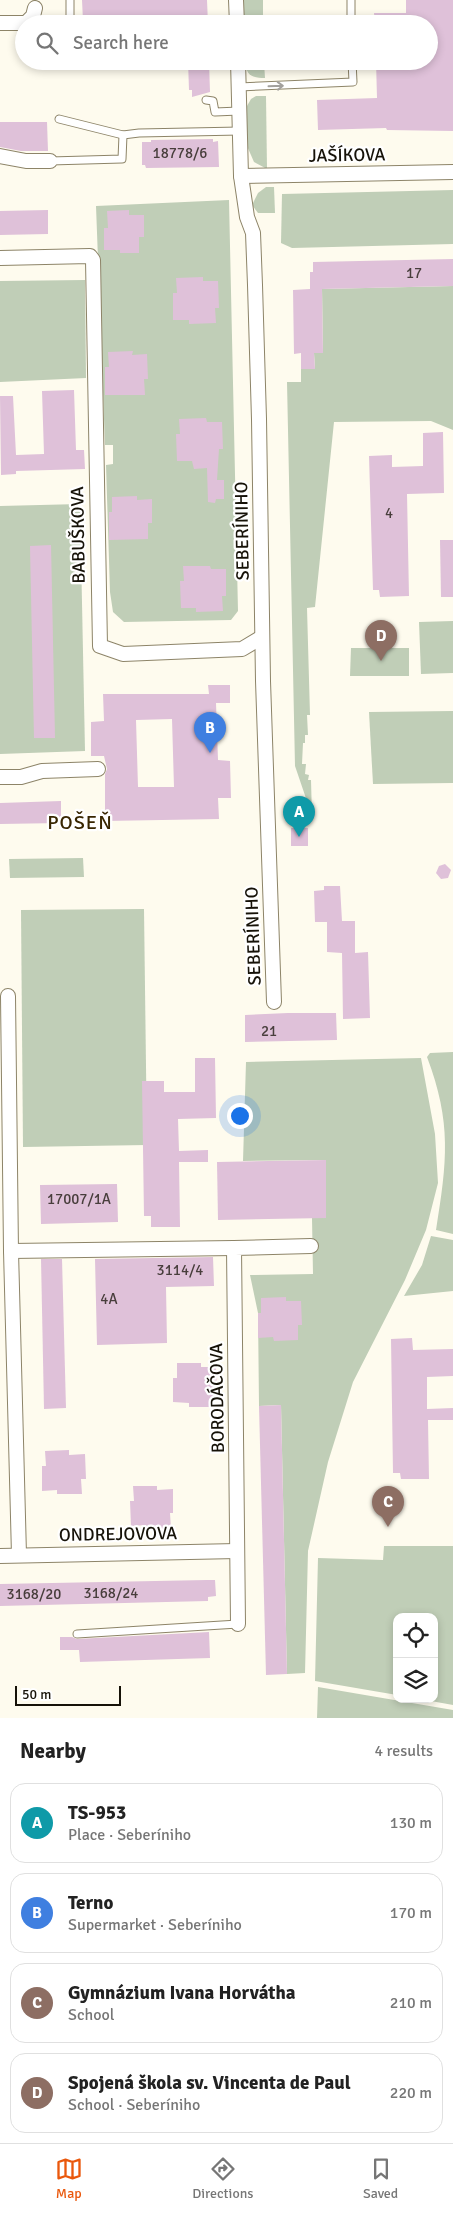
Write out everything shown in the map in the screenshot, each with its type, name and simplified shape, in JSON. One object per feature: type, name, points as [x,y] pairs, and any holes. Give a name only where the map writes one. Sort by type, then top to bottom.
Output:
[{"type":"street","points":[[236,0],[237,15]]},
{"type":"street","points":[[33,15],[35,8]]},
{"type":"street","points":[[0,23],[15,23]]},
{"type":"street","name":"SEBERÍNIHO","points":[[238,70],[242,176],[247,217],[253,233],[255,285],[262,637],[274,1002]]},
{"type":"street","points":[[0,156],[26,161],[50,160]]},
{"type":"street","name":"JAŠÍKOVA","points":[[242,176],[453,172]]},
{"type":"street","name":"BABUŠKOVA","points":[[0,258],[90,256],[93,260],[100,646],[123,654],[242,649],[262,637]]},
{"type":"street","points":[[0,777],[20,777],[42,771],[98,769]]},
{"type":"street","points":[[8,996],[10,1251],[19,1555]]},
{"type":"street","points":[[10,1251],[311,1246]]},
{"type":"street","name":"BORODÁČOVA","points":[[234,1248],[238,1624]]},
{"type":"street","name":"ONDREJOVOVA","points":[[0,1556],[237,1551]]},
{"type":"lane","points":[[70,0],[70,15]]},
{"type":"lane","points":[[351,0],[351,15]]},
{"type":"lane","points":[[239,87],[352,82],[352,70]]},
{"type":"lane","points":[[206,100],[213,101],[215,112],[239,112]]},
{"type":"lane","points":[[59,119],[123,136],[139,133],[240,131]]},
{"type":"lane","points":[[50,160],[122,160],[123,136]]},
{"type":"lane","points":[[77,1634],[238,1624]]},
{"type":"green space","points":[[244,0],[263,0],[263,15],[244,15]]},
{"type":"green space","points":[[247,70],[265,70],[265,78],[256,77],[248,73]]},
{"type":"green space","points":[[256,96],[266,96],[267,169],[254,162],[247,146],[247,106],[251,99]]},
{"type":"green space","points":[[266,187],[274,187],[275,213],[258,213],[252,205],[258,193]]},
{"type":"green space","points":[[453,190],[453,244],[292,248],[281,243],[282,194]]},
{"type":"green space","points":[[229,200],[238,611],[231,620],[124,622],[113,612],[110,592],[106,465],[113,464],[113,445],[105,445],[96,206]]},
{"type":"green space","points":[[85,280],[86,378],[0,382],[0,281]]},
{"type":"green space","points":[[453,286],[453,430],[431,421],[334,422],[315,607],[307,608],[310,715],[307,715],[308,735],[305,735],[305,743],[303,743],[302,764],[306,764],[305,774],[309,775],[308,780],[311,780],[312,816],[295,766],[287,382],[301,382],[301,369],[315,369],[314,353],[323,353],[322,289]]},
{"type":"green space","points":[[80,504],[85,751],[0,754],[0,506]]},
{"type":"green space","points":[[453,621],[453,673],[421,674],[419,622]]},
{"type":"green space","points":[[351,648],[409,648],[409,676],[350,676]]},
{"type":"green space","points":[[453,711],[453,783],[373,784],[369,712]]},
{"type":"green space","points":[[83,858],[84,877],[10,878],[9,859]]},
{"type":"green space","points":[[144,909],[147,1145],[23,1147],[21,910]]},
{"type":"green space","points":[[453,1052],[453,1234],[436,1230],[445,1163],[444,1123],[441,1102],[427,1057],[430,1053]]},
{"type":"green space","points":[[421,1058],[435,1134],[438,1183],[426,1230],[405,1280],[353,1382],[328,1462],[308,1551],[305,1673],[287,1674],[281,1405],[259,1406],[258,1313],[250,1275],[313,1274],[312,1218],[326,1218],[326,1160],[243,1161],[246,1062]]},
{"type":"green space","points":[[431,1236],[453,1240],[453,1291],[404,1296],[422,1265]]},
{"type":"green space","points":[[384,1546],[453,1546],[453,1705],[438,1702],[438,1613],[393,1613],[393,1694],[315,1681],[318,1558],[383,1560]]},
{"type":"green space","points":[[318,1687],[393,1700],[393,1703],[412,1703],[453,1710],[453,1718],[317,1718]]},
{"type":"building","points":[[82,0],[207,0],[208,15],[83,15]]},
{"type":"building","points":[[406,0],[453,0],[453,131],[387,130],[386,128],[318,130],[317,100],[377,98],[376,70],[438,70],[438,15],[374,15],[374,13],[406,13]]},
{"type":"building","points":[[188,70],[209,70],[210,92],[192,97],[192,90],[189,90]]},
{"type":"building","points":[[0,122],[47,122],[48,151],[21,151],[0,147]]},
{"type":"building","points":[[213,139],[213,142],[218,141],[219,167],[146,168],[145,165],[142,165],[142,142],[151,142],[151,140]]},
{"type":"building","points":[[48,210],[48,234],[0,235],[0,211]]},
{"type":"building","points":[[129,210],[129,215],[144,215],[144,237],[139,237],[139,253],[120,253],[120,250],[104,250],[104,228],[108,228],[107,211]]},
{"type":"building","points":[[453,259],[453,286],[322,289],[323,353],[314,353],[315,369],[301,369],[301,353],[294,354],[293,290],[310,289],[310,272],[313,272],[313,262]]},
{"type":"building","points":[[203,277],[203,281],[218,281],[219,308],[215,308],[216,323],[189,324],[189,320],[173,320],[173,293],[177,293],[176,278]]},
{"type":"building","points":[[133,351],[132,355],[147,354],[148,379],[144,379],[145,395],[105,395],[105,367],[109,367],[108,352]]},
{"type":"building","points":[[74,390],[76,450],[84,450],[85,469],[16,471],[16,474],[1,475],[0,396],[13,396],[16,455],[44,454],[42,391]]},
{"type":"building","points":[[206,418],[207,422],[222,422],[223,449],[219,449],[217,480],[224,480],[224,499],[216,499],[215,503],[208,502],[207,468],[194,469],[192,461],[177,461],[176,434],[180,434],[179,419]]},
{"type":"building","points":[[443,432],[444,493],[407,494],[409,596],[380,597],[379,590],[373,590],[369,456],[392,455],[392,467],[423,466],[423,433]]},
{"type":"building","points":[[137,496],[137,500],[152,499],[152,523],[148,523],[148,539],[109,540],[109,512],[112,512],[112,497]]},
{"type":"building","points":[[440,540],[453,540],[453,597],[441,597]]},
{"type":"building","points":[[51,545],[55,738],[34,738],[30,546]]},
{"type":"building","points":[[183,566],[210,566],[211,569],[226,569],[226,596],[222,596],[223,611],[196,612],[196,608],[181,608],[180,581],[184,581]]},
{"type":"building","points":[[208,685],[230,685],[230,703],[216,703],[218,760],[230,761],[231,798],[218,798],[219,819],[105,821],[105,774],[107,769],[104,756],[91,756],[91,722],[104,721],[103,694],[209,694]],"holes":[[[172,719],[174,787],[138,787],[136,720]]]},
{"type":"building","points":[[61,801],[61,823],[0,824],[0,803]]},
{"type":"building","points":[[291,828],[308,828],[308,846],[291,846]]},
{"type":"building","points":[[445,864],[451,870],[448,878],[441,879],[436,873],[439,866]]},
{"type":"building","points":[[324,886],[340,886],[342,921],[355,921],[355,953],[368,952],[370,1018],[343,1019],[342,953],[327,952],[327,922],[315,922],[314,891],[324,890]]},
{"type":"building","points":[[336,1013],[337,1040],[245,1042],[245,1015]]},
{"type":"building","points":[[195,1058],[215,1058],[216,1118],[178,1119],[179,1151],[208,1150],[208,1162],[179,1162],[180,1227],[151,1227],[151,1216],[144,1216],[142,1081],[164,1081],[164,1092],[195,1092]]},
{"type":"building","points":[[326,1160],[326,1218],[218,1220],[217,1162]]},
{"type":"building","points":[[117,1184],[118,1222],[41,1224],[40,1185]]},
{"type":"building","points":[[213,1257],[214,1286],[166,1287],[167,1343],[97,1345],[95,1259]]},
{"type":"building","points":[[41,1259],[62,1259],[66,1408],[44,1409]]},
{"type":"building","points":[[286,1297],[286,1301],[301,1301],[302,1325],[298,1325],[298,1340],[274,1341],[273,1337],[258,1338],[258,1313],[261,1313],[261,1298]]},
{"type":"building","points":[[412,1338],[413,1350],[453,1349],[453,1376],[427,1377],[427,1409],[453,1408],[453,1420],[428,1420],[429,1479],[401,1479],[400,1473],[393,1473],[391,1339]]},
{"type":"building","points":[[177,1363],[201,1363],[201,1367],[216,1367],[217,1391],[213,1391],[213,1407],[189,1407],[189,1403],[173,1402],[173,1378],[177,1378]]},
{"type":"building","points":[[281,1405],[287,1674],[266,1675],[259,1406]]},
{"type":"building","points":[[69,1450],[69,1455],[85,1454],[86,1479],[81,1479],[82,1494],[57,1494],[57,1490],[42,1491],[42,1466],[46,1466],[45,1451]]},
{"type":"building","points":[[133,1486],[157,1486],[157,1490],[173,1489],[173,1513],[170,1513],[171,1529],[146,1529],[146,1525],[131,1526],[130,1501],[134,1501]]},
{"type":"building","points":[[215,1580],[216,1596],[208,1597],[208,1601],[0,1606],[0,1584]]},
{"type":"building","points":[[209,1632],[210,1658],[80,1662],[79,1650],[60,1650],[60,1637],[77,1639]]},
{"type":"place","name":"Spojená škola sv. Vincenta de Paul","points":[[381,661]]},
{"type":"place","name":"Terno","points":[[210,753]]},
{"type":"place","name":"TS-953","points":[[299,837]]},
{"type":"place","name":"Gymnázium Ivana Horvátha","points":[[388,1527]]},
{"type":"district","name":"POŠEŇ","points":[[80,822]]}]
